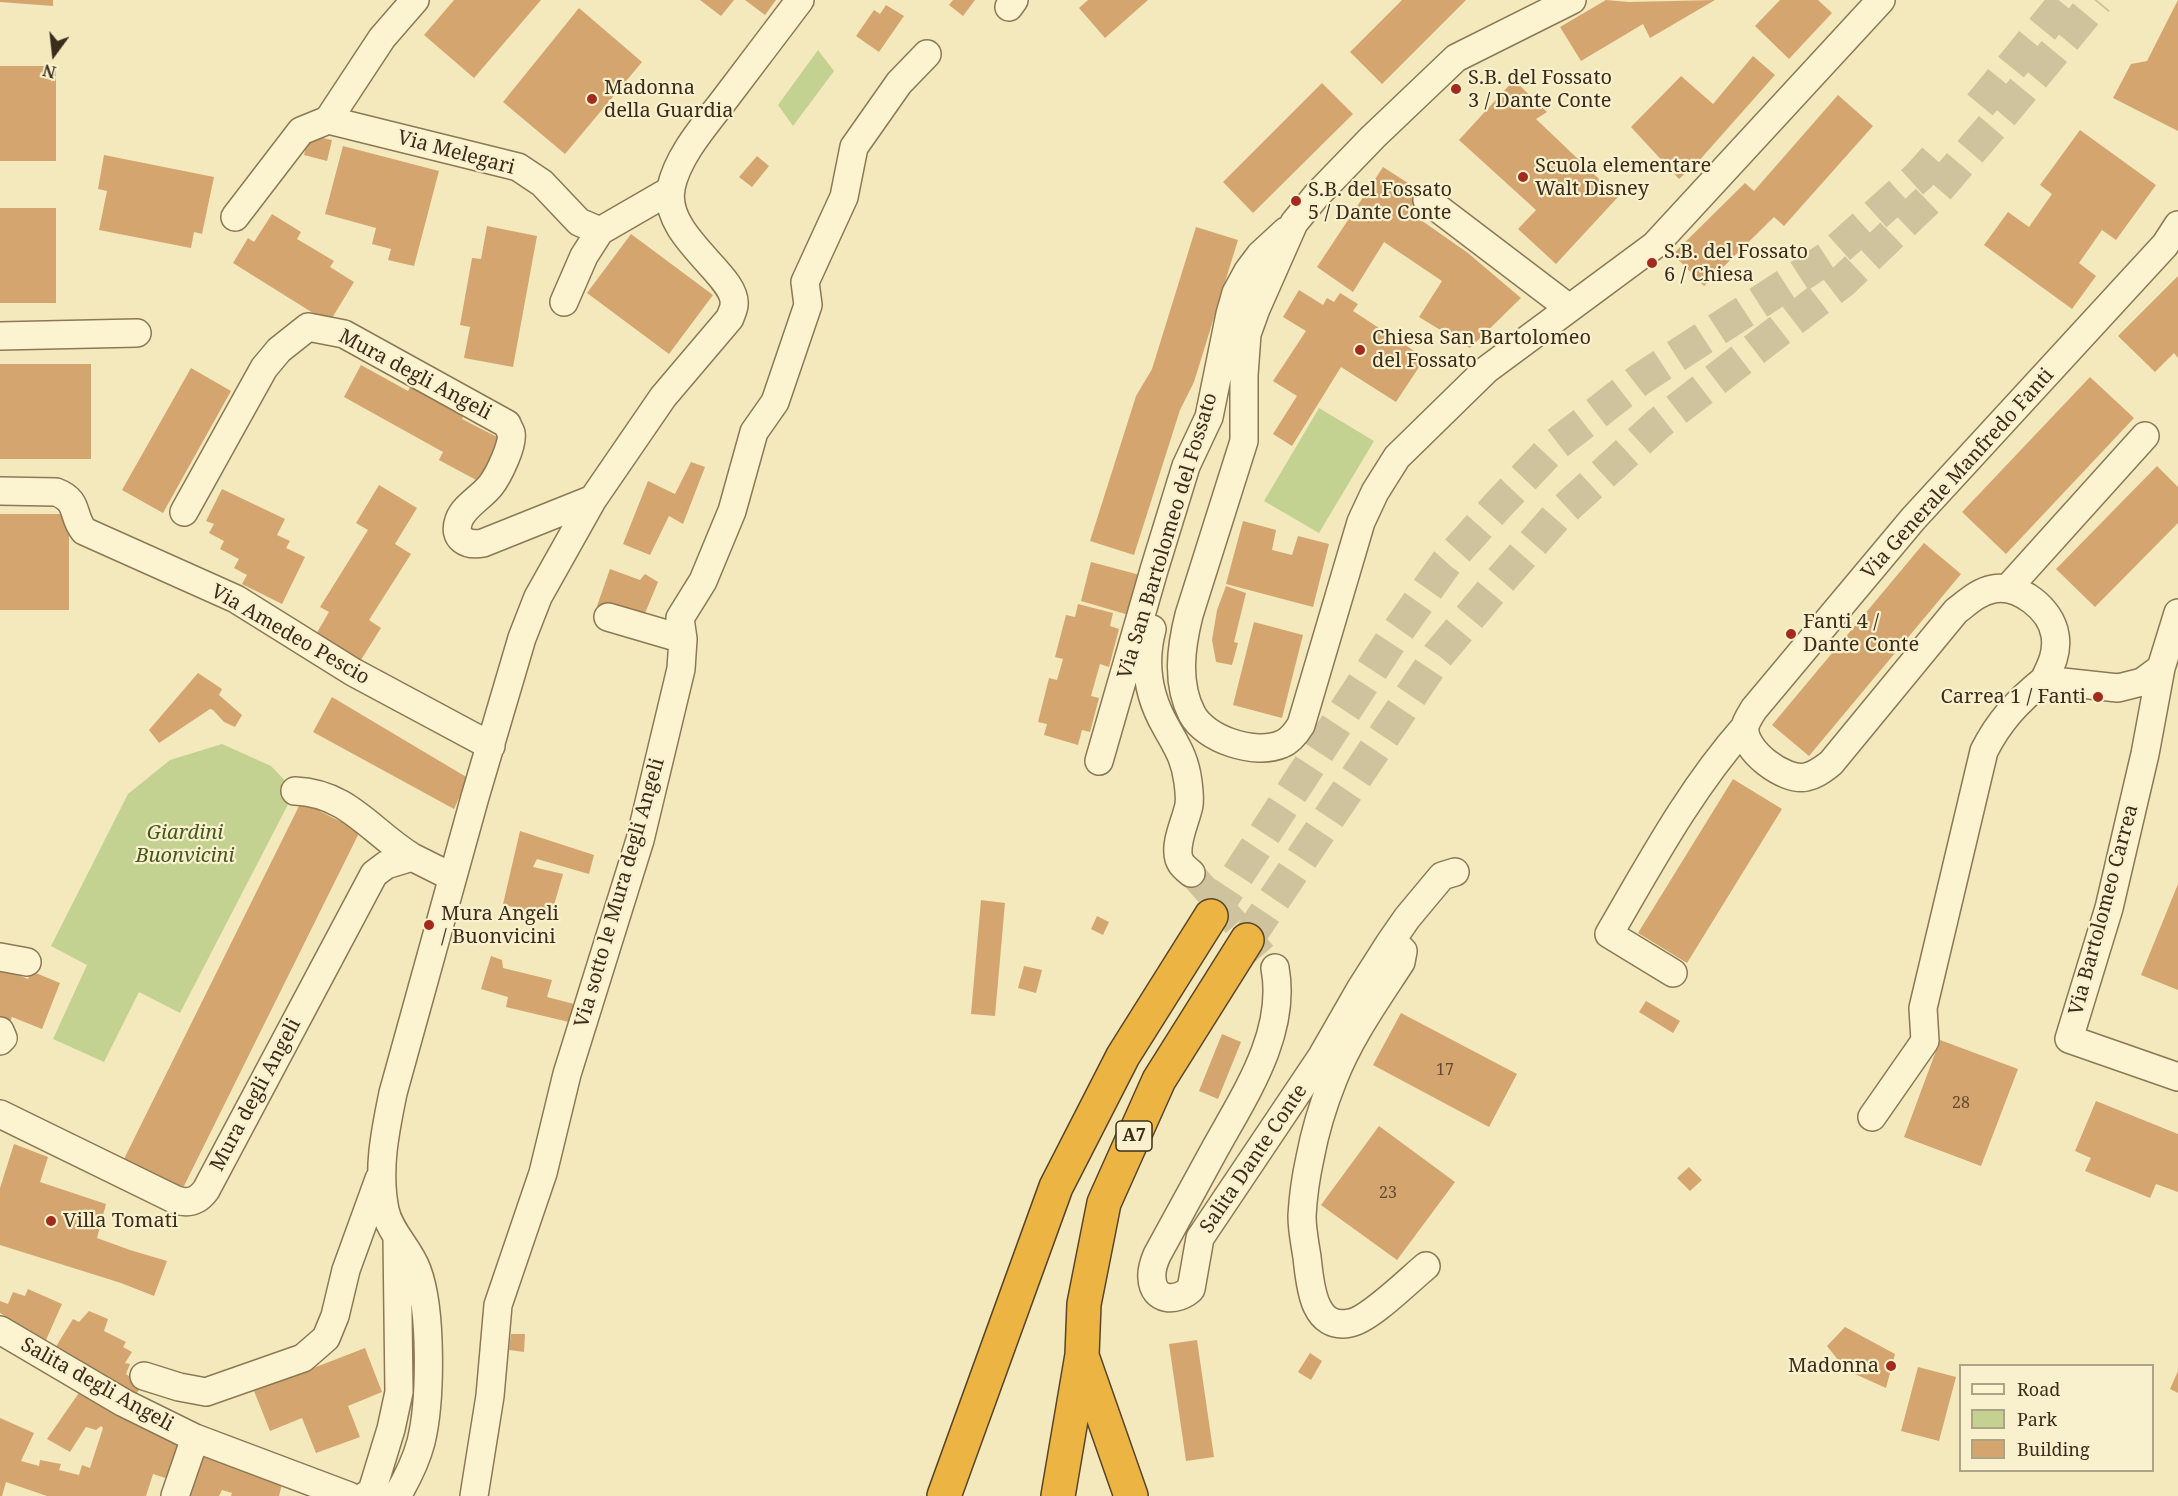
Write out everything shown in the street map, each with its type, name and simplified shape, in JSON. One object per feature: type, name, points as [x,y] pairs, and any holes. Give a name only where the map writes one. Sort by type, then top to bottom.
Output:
[{"type":"highway","name":"A7","points":[[944,1496],[1056,1187],[1123,1056],[1211,916]]},
{"type":"highway","name":"A7","points":[[1058,1496],[1082,1355],[1084,1304],[1104,1203],[1159,1080],[1247,940]]},
{"type":"highway","name":"A7","points":[[1082,1355],[1131,1496]]},
{"type":"street","points":[[235,217],[301,131],[328,120],[382,39],[415,0]]},
{"type":"street","points":[[397,1496],[410,1472],[421,1442],[427,1370],[426,1315],[422,1284],[409,1252],[397,1237],[386,1214],[381,1175],[384,1139],[393,1093],[452,877],[531,612],[593,499],[676,380],[730,318],[735,304],[730,289],[684,234],[672,211],[671,190],[677,171],[688,150],[800,0]]},
{"type":"street","name":"Via San Bartolomeo del Fossato","points":[[1099,761],[1183,476],[1209,417],[1230,314],[1239,287],[1248,271],[1260,255],[1294,224],[1316,196],[1373,137],[1456,58],[1572,0]]},
{"type":"street","name":"Via San Bartolomeo del Fossato","points":[[1294,224],[1247,334],[1244,368],[1244,441],[1189,615],[1183,641],[1182,676],[1190,710],[1198,723],[1231,743],[1251,747],[1283,744],[1303,722],[1361,522],[1397,457],[1486,370],[1655,245],[1881,0]]},
{"type":"street","name":"Via sotto le Mura degli Angeli","points":[[474,1496],[490,1396],[498,1305],[543,1173],[567,1074],[640,840],[681,669],[680,618],[703,581],[732,511],[754,432],[775,402],[808,305],[805,282],[844,197],[854,147],[899,83],[927,54]]},
{"type":"street","name":"Via Melegari","points":[[328,120],[518,167],[542,183],[579,222],[600,231]]},
{"type":"street","points":[[564,302],[584,256],[600,231],[671,190]]},
{"type":"street","points":[[1427,200],[1569,308]]},
{"type":"street","name":"Via Generale Manfredo Fanti","points":[[1673,973],[1609,934],[1684,806],[1719,757],[1745,727],[1754,709],[1913,519],[2157,253],[2178,225]]},
{"type":"street","name":"Mura degli Angeli","points":[[184,512],[264,368],[279,350],[308,327],[345,333],[507,424],[512,434],[511,445],[498,472],[491,484],[459,520],[458,532],[463,542],[472,545],[483,543],[593,499]]},
{"type":"street","points":[[0,336],[137,333]]},
{"type":"street","points":[[1191,873],[1178,857],[1189,803],[1187,773],[1181,752],[1166,728],[1153,699],[1147,663],[1152,627],[1198,485],[1209,417]]},
{"type":"street","points":[[2008,588],[2145,436]]},
{"type":"street","name":"Via Amedeo Pescio","points":[[0,491],[56,492],[64,495],[76,509],[79,525],[84,531],[236,599],[352,672],[491,746]]},
{"type":"street","points":[[1745,727],[1748,740],[1769,765],[1789,777],[1805,778],[1818,773],[1830,763],[1956,610],[1978,594],[1992,589],[2008,588],[2028,597],[2041,609],[2055,634],[2053,664],[2044,680],[2021,698],[2005,715],[1984,751],[1923,1008],[1925,1041],[1862,1120]]},
{"type":"street","name":"Via Bartolomeo Carrea","points":[[2178,613],[2161,668],[2145,754],[2109,908],[2069,1039],[2178,1077]]},
{"type":"street","points":[[608,617],[682,639]]},
{"type":"street","points":[[2044,680],[2118,688],[2142,682],[2161,668]]},
{"type":"street","points":[[295,791],[307,791],[327,796],[345,805],[393,845],[452,877]]},
{"type":"street","name":"Mura degli Angeli","points":[[0,1114],[176,1200],[188,1202],[198,1199],[206,1190],[369,881],[380,868],[412,857]]},
{"type":"street","name":"Salita Dante Conte","points":[[1275,968],[1278,990],[1277,1008],[1264,1054],[1249,1087],[1154,1263],[1153,1286],[1157,1292],[1169,1298],[1177,1299],[1191,1290],[1200,1238],[1322,1056],[1389,944],[1442,876],[1455,872]]},
{"type":"street","name":"Salita Dante Conte","points":[[1389,944],[1396,944],[1403,951],[1401,962],[1342,1059],[1323,1108],[1310,1159],[1302,1216],[1313,1299],[1323,1315],[1336,1323],[1350,1323],[1364,1317],[1426,1266]]},
{"type":"street","points":[[0,957],[27,962]]},
{"type":"street","points":[[0,1031],[3,1038],[0,1041]]},
{"type":"street","points":[[144,1376],[178,1387],[206,1392],[303,1358],[326,1338],[335,1316],[346,1270],[381,1175]]},
{"type":"street","points":[[365,1496],[372,1491],[392,1429],[399,1392],[397,1237]]},
{"type":"street","name":"Salita degli Angeli","points":[[0,1330],[124,1403],[195,1438],[349,1496]]},
{"type":"street","name":"Salita degli Angeli","points":[[175,1496],[195,1438]]},
{"type":"green space","points":[[818,50],[834,71],[793,126],[778,105]]},
{"type":"green space","points":[[1319,408],[1374,441],[1319,533],[1264,501]]},
{"type":"green space","name":"Giardini Buonvicini","points":[[222,744],[271,766],[295,791],[180,1013],[139,992],[104,1062],[53,1039],[87,965],[51,946],[128,794],[170,760]]},
{"type":"building","points":[[0,0],[53,0],[53,6],[0,2]]},
{"type":"building","points":[[454,0],[541,0],[474,78],[424,35]]},
{"type":"building","points":[[700,0],[734,0],[721,16]]},
{"type":"building","points":[[745,0],[776,0],[765,15]]},
{"type":"building","points":[[953,0],[975,0],[963,16],[949,5]]},
{"type":"building","points":[[1088,0],[1148,0],[1105,38],[1079,8]]},
{"type":"building","points":[[1402,0],[1466,0],[1382,84],[1350,52]]},
{"type":"building","points":[[1606,0],[1629,2],[1715,0],[1650,38],[1643,24],[1581,61],[1560,27]]},
{"type":"building","points":[[1780,0],[1818,0],[1832,13],[1789,59],[1755,26]]},
{"type":"building","points":[[2178,0],[2178,131],[2113,98],[2131,64],[2147,61]]},
{"type":"building","points":[[886,5],[904,16],[879,52],[856,36],[874,10],[880,14]]},
{"type":"building","points":[[579,8],[642,62],[565,154],[503,102]]},
{"type":"building","points":[[1753,56],[1775,75],[1697,163],[1679,179],[1631,127],[1681,76],[1713,104]]},
{"type":"building","points":[[0,66],[56,66],[56,161],[0,161]]},
{"type":"building","points":[[1514,80],[1547,112],[1536,119],[1618,197],[1556,264],[1518,229],[1536,210],[1459,140]]},
{"type":"building","points":[[1322,83],[1353,114],[1253,213],[1223,182]]},
{"type":"building","points":[[1838,95],[1873,126],[1784,226],[1774,217],[1704,286],[1673,254],[1745,183],[1754,191]]},
{"type":"building","points":[[2080,130],[2156,185],[2116,240],[2102,230],[2079,263],[2096,276],[2072,309],[1984,245],[2008,212],[2029,227],[2052,194],[2040,185]]},
{"type":"building","points":[[309,135],[332,140],[327,161],[304,155]]},
{"type":"building","points":[[343,146],[439,171],[414,266],[388,260],[391,249],[372,244],[376,228],[325,214]]},
{"type":"building","points":[[104,155],[214,177],[202,234],[194,232],[191,248],[99,230],[107,191],[98,189]]},
{"type":"building","points":[[757,156],[769,166],[752,187],[739,177]]},
{"type":"building","points":[[1383,167],[1422,192],[1408,211],[1468,253],[1521,298],[1470,348],[1419,317],[1442,281],[1384,242],[1353,292],[1317,267]]},
{"type":"building","points":[[0,208],[56,208],[56,303],[0,303]]},
{"type":"building","points":[[272,214],[301,232],[297,239],[334,261],[330,267],[354,282],[329,323],[233,263],[248,238],[254,242]]},
{"type":"building","points":[[487,226],[537,236],[513,367],[464,358],[470,327],[460,325],[472,258],[481,259]]},
{"type":"building","points":[[1196,227],[1238,240],[1194,382],[1180,410],[1134,555],[1090,541],[1136,396],[1152,369]]},
{"type":"building","points":[[631,234],[713,295],[669,354],[587,293]]},
{"type":"building","points":[[2178,276],[2178,358],[2174,353],[2155,372],[2118,336]]},
{"type":"building","name":"Chiesa San Bartolomeo del Fossato","points":[[1299,290],[1323,305],[1327,298],[1334,302],[1340,293],[1358,304],[1353,311],[1425,358],[1396,402],[1341,367],[1292,446],[1273,434],[1297,396],[1273,381],[1306,331],[1283,317]]},
{"type":"building","points":[[0,364],[91,364],[91,459],[0,459]]},
{"type":"building","points":[[361,365],[408,391],[414,379],[467,409],[462,419],[501,439],[478,481],[439,460],[443,452],[344,397]]},
{"type":"building","points":[[191,368],[231,391],[163,513],[122,490]]},
{"type":"building","points":[[2090,377],[2134,418],[2006,554],[1962,512]]},
{"type":"building","points":[[691,462],[705,467],[683,524],[669,516],[650,555],[623,544],[648,481],[675,494]]},
{"type":"building","points":[[2157,466],[2178,487],[2178,523],[2095,607],[2056,569]]},
{"type":"building","points":[[379,485],[417,508],[395,544],[411,554],[369,620],[381,628],[359,663],[315,636],[329,612],[320,607],[368,530],[356,523]]},
{"type":"building","points":[[222,489],[285,519],[277,535],[290,541],[286,548],[305,557],[282,604],[242,584],[247,575],[234,568],[239,559],[220,549],[224,541],[209,533],[214,524],[206,521]]},
{"type":"building","points":[[0,514],[69,514],[69,610],[0,610]]},
{"type":"building","points":[[1243,521],[1276,530],[1272,550],[1292,555],[1298,536],[1329,544],[1313,607],[1226,584]]},
{"type":"building","points":[[1924,543],[1961,574],[1809,756],[1772,725]]},
{"type":"building","points":[[1091,562],[1140,575],[1129,615],[1081,601]]},
{"type":"building","points":[[610,569],[640,580],[645,574],[658,582],[643,618],[597,606]]},
{"type":"building","points":[[1226,586],[1246,593],[1234,642],[1238,643],[1232,665],[1216,662],[1212,640],[1217,610]]},
{"type":"building","points":[[1078,604],[1113,613],[1110,626],[1119,629],[1109,667],[1100,664],[1091,696],[1099,698],[1090,732],[1082,730],[1078,745],[1044,735],[1047,724],[1038,722],[1049,678],[1057,680],[1063,659],[1055,657],[1066,615],[1075,617]]},
{"type":"building","points":[[1254,622],[1303,635],[1282,718],[1233,705]]},
{"type":"building","points":[[198,673],[222,689],[219,695],[242,715],[235,727],[224,722],[210,709],[159,743],[149,730]]},
{"type":"building","points":[[332,697],[468,778],[454,809],[313,732]]},
{"type":"building","points":[[1733,779],[1782,809],[1687,963],[1638,933]]},
{"type":"building","points":[[301,802],[360,831],[181,1192],[122,1163]]},
{"type":"building","points":[[520,831],[594,855],[589,874],[537,859],[533,867],[563,874],[550,919],[503,904]]},
{"type":"building","points":[[2178,884],[2178,990],[2141,975]]},
{"type":"building","points":[[981,900],[1005,903],[995,1016],[971,1014]]},
{"type":"building","points":[[1097,916],[1109,922],[1103,935],[1091,929]]},
{"type":"building","points":[[491,956],[502,960],[503,968],[552,980],[547,997],[578,1005],[573,1023],[506,1007],[508,997],[481,989]]},
{"type":"building","points":[[1024,966],[1042,970],[1036,993],[1018,988]]},
{"type":"building","points":[[0,968],[28,979],[31,971],[60,983],[42,1029],[12,1017],[9,1024],[0,1020]]},
{"type":"building","points":[[1646,1001],[1680,1021],[1673,1033],[1639,1012]]},
{"type":"building","points":[[1401,1013],[1517,1074],[1489,1127],[1373,1065]]},
{"type":"building","points":[[1222,1034],[1241,1042],[1218,1099],[1199,1091]]},
{"type":"building","points":[[1940,1040],[2018,1069],[1981,1166],[1904,1137]]},
{"type":"building","points":[[2096,1101],[2178,1134],[2178,1192],[2156,1184],[2150,1198],[2085,1171],[2091,1158],[2075,1151]]},
{"type":"building","points":[[1379,1126],[1455,1182],[1397,1260],[1321,1205]]},
{"type":"building","name":"Villa Tomati","points":[[14,1144],[48,1157],[40,1182],[106,1204],[97,1238],[167,1261],[154,1296],[121,1283],[0,1245],[0,1188]]},
{"type":"building","points":[[1689,1167],[1702,1180],[1690,1191],[1677,1178]]},
{"type":"building","points":[[28,1289],[62,1304],[46,1340],[0,1313],[0,1301],[8,1304],[13,1292],[25,1296]]},
{"type":"building","points":[[89,1311],[108,1319],[104,1331],[126,1342],[123,1347],[132,1352],[125,1363],[130,1364],[126,1374],[142,1385],[135,1396],[55,1348],[73,1319],[79,1322]]},
{"type":"building","points":[[1845,1327],[1895,1354],[1886,1388],[1846,1370],[1827,1346]]},
{"type":"building","points":[[511,1334],[525,1334],[524,1352],[509,1350]]},
{"type":"building","points":[[1197,1340],[1214,1457],[1186,1461],[1169,1344]]},
{"type":"building","points":[[365,1348],[382,1392],[348,1406],[360,1437],[316,1453],[302,1418],[270,1431],[254,1391]]},
{"type":"building","points":[[1310,1353],[1322,1361],[1311,1380],[1298,1372]]},
{"type":"building","points":[[1918,1367],[1956,1377],[1939,1441],[1901,1431]]},
{"type":"building","points":[[2178,1371],[2178,1393],[2170,1389]]},
{"type":"building","points":[[83,1387],[180,1438],[168,1479],[153,1474],[146,1496],[47,1496],[6,1482],[2,1496],[0,1496],[0,1418],[34,1433],[21,1461],[39,1466],[40,1460],[61,1464],[59,1470],[79,1475],[82,1465],[90,1468],[103,1428],[101,1426],[96,1430],[86,1427],[70,1452],[47,1439]]},
{"type":"building","points":[[206,1448],[284,1476],[279,1496],[231,1496],[232,1493],[222,1490],[219,1496],[188,1496]]},
{"type":"tunnel","points":[[1980,105],[2066,0]]},
{"type":"tunnel","points":[[1247,940],[1438,655],[1555,518],[1658,424],[1842,282],[1931,197],[2097,0]]},
{"type":"tunnel","points":[[1211,916],[1390,642],[1446,563],[1554,446],[1639,380],[1829,257],[1919,176],[1941,151]]},
{"type":"tunnel","points":[[1191,873],[1275,968]]},
{"type":"place","name":"S.B. del Fossato 3 / Dante Conte","points":[[1456,89]]},
{"type":"place","name":"Madonna della Guardia","points":[[592,99]]},
{"type":"place","name":"Scuola elementare Walt Disney","points":[[1523,177]]},
{"type":"place","name":"S.B. del Fossato 5 / Dante Conte","points":[[1296,201]]},
{"type":"place","name":"S.B. del Fossato 6 / Chiesa","points":[[1652,263]]},
{"type":"place","name":"Chiesa San Bartolomeo del Fossato","points":[[1360,350]]},
{"type":"place","name":"Fanti 4 / Dante Conte","points":[[1791,634]]},
{"type":"place","name":"Carrea 1 / Fanti","points":[[2098,697]]},
{"type":"place","name":"Mura Angeli / Buonvicini","points":[[429,925]]},
{"type":"place","name":"Villa Tomati","points":[[51,1221]]},
{"type":"place","name":"Madonna","points":[[1891,1366]]}]
